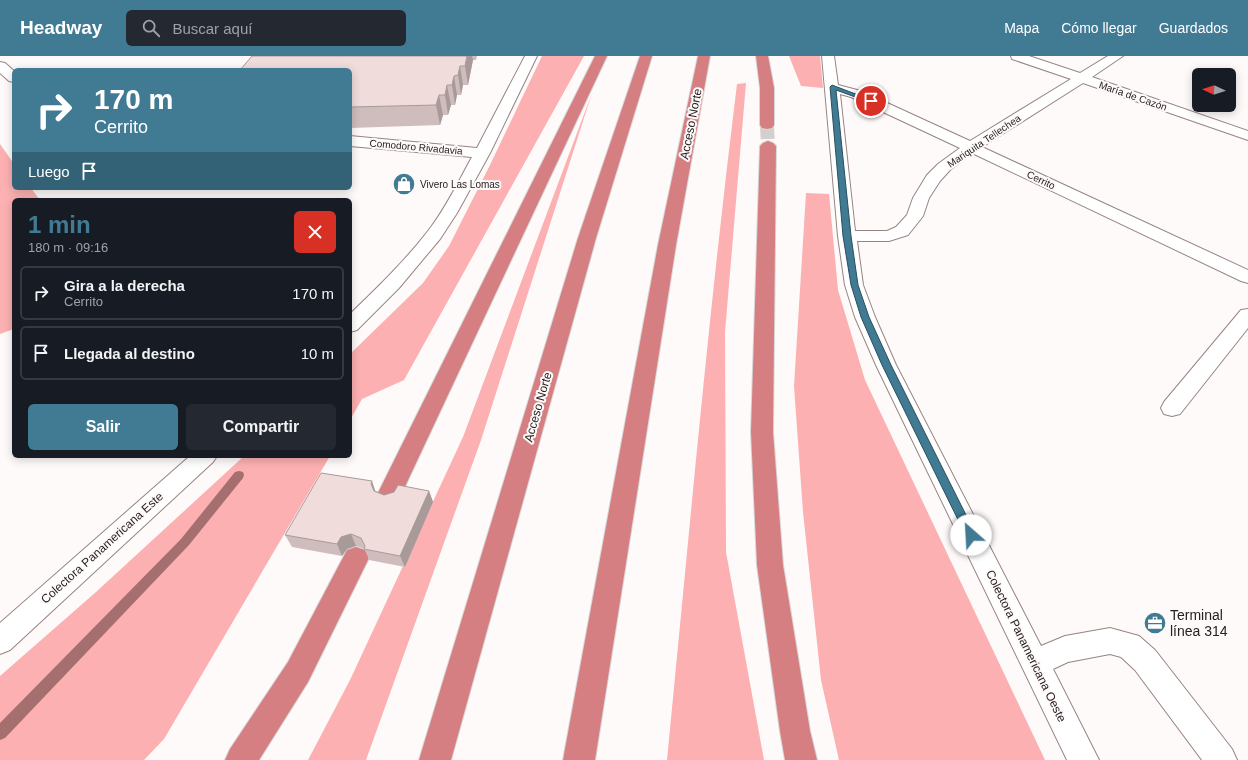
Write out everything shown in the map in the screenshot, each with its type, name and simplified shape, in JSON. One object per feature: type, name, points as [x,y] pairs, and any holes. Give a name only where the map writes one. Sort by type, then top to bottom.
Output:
[{"type":"highway","points":[[389,495],[601,56]]},
{"type":"highway","name":"Acceso Norte","points":[[435,760],[587,238],[646,56]]},
{"type":"highway","name":"Acceso Norte","points":[[579,760],[665,253],[704,56]]},
{"type":"highway","points":[[762,56],[767,88],[768,136],[762,440],[770,565],[795,731],[801,760]]},
{"type":"highway","points":[[241,760],[298,672],[356,558]]},
{"type":"street","points":[[352,323],[392,284],[434,236],[449,213],[482,153],[531,56]]},
{"type":"street","name":"Colectora Panamericana Oeste","points":[[828,56],[847,236],[854,285],[868,324],[886,365],[1083,760]]},
{"type":"street","name":"María de Cazón","points":[[1017,56],[1248,136]]},
{"type":"street","name":"Mariquita Tellechea","points":[[847,236],[889,236],[902,231],[915,216],[921,198],[933,178],[944,167],[971,147],[1117,56]]},
{"type":"street","points":[[0,66],[12,76]]},
{"type":"street","name":"Cerrito","points":[[832,87],[856,94],[1248,277]]},
{"type":"street","name":"Comodoro Rivadavia","points":[[352,141],[482,153]]},
{"type":"street","points":[[1172,408],[1248,315]]},
{"type":"street","name":"Colectora Panamericana Este","points":[[0,641],[203,458]]},
{"type":"street","points":[[1035,663],[1065,649],[1110,641],[1129,645],[1145,660],[1220,760]]},
{"type":"shaded area","points":[[542,56],[584,56],[404,380],[362,399],[352,416],[352,352],[423,283],[449,246],[490,165]]},
{"type":"shaded area","points":[[789,56],[820,56],[823,88],[801,86]]},
{"type":"shaded area","points":[[746,83],[725,332],[726,552],[764,760],[667,760],[717,253],[737,84]]},
{"type":"shaded area","points":[[592,93],[481,440],[366,760],[308,760],[350,680],[463,437]]},
{"type":"shaded area","points":[[0,144],[12,161],[12,190],[32,190],[38,198],[12,198],[12,330],[0,334]]},
{"type":"shaded area","points":[[806,193],[829,194],[838,290],[865,380],[1045,760],[839,760],[821,680],[803,512],[794,386]]},
{"type":"shaded area","points":[[242,458],[329,458],[164,739],[144,760],[0,760],[0,676],[96,592]]},
{"type":"building","points":[[252,56],[467,56],[465,66],[460,66],[458,75],[454,76],[452,85],[447,85],[445,95],[439,95],[436,105],[352,107],[352,68],[242,68]]},
{"type":"building","points":[[321,473],[372,481],[371,484],[374,491],[384,495],[394,492],[398,485],[429,491],[400,556],[364,549],[365,546],[361,538],[351,534],[341,537],[337,544],[285,535]]},
{"type":"waterway","points":[[0,733],[185,542],[239,475]]},
{"type":"tunnel","points":[[767,125],[768,146]]},
{"type":"place","name":"Vivero Las Lomas","points":[[404,184]]},
{"type":"place","name":"Terminal línea 314","points":[[1155,623]]},
{"type":"route","points":[[871,101],[856,94],[832,87],[847,236],[854,285],[865,317],[886,365],[971,535]]}]
